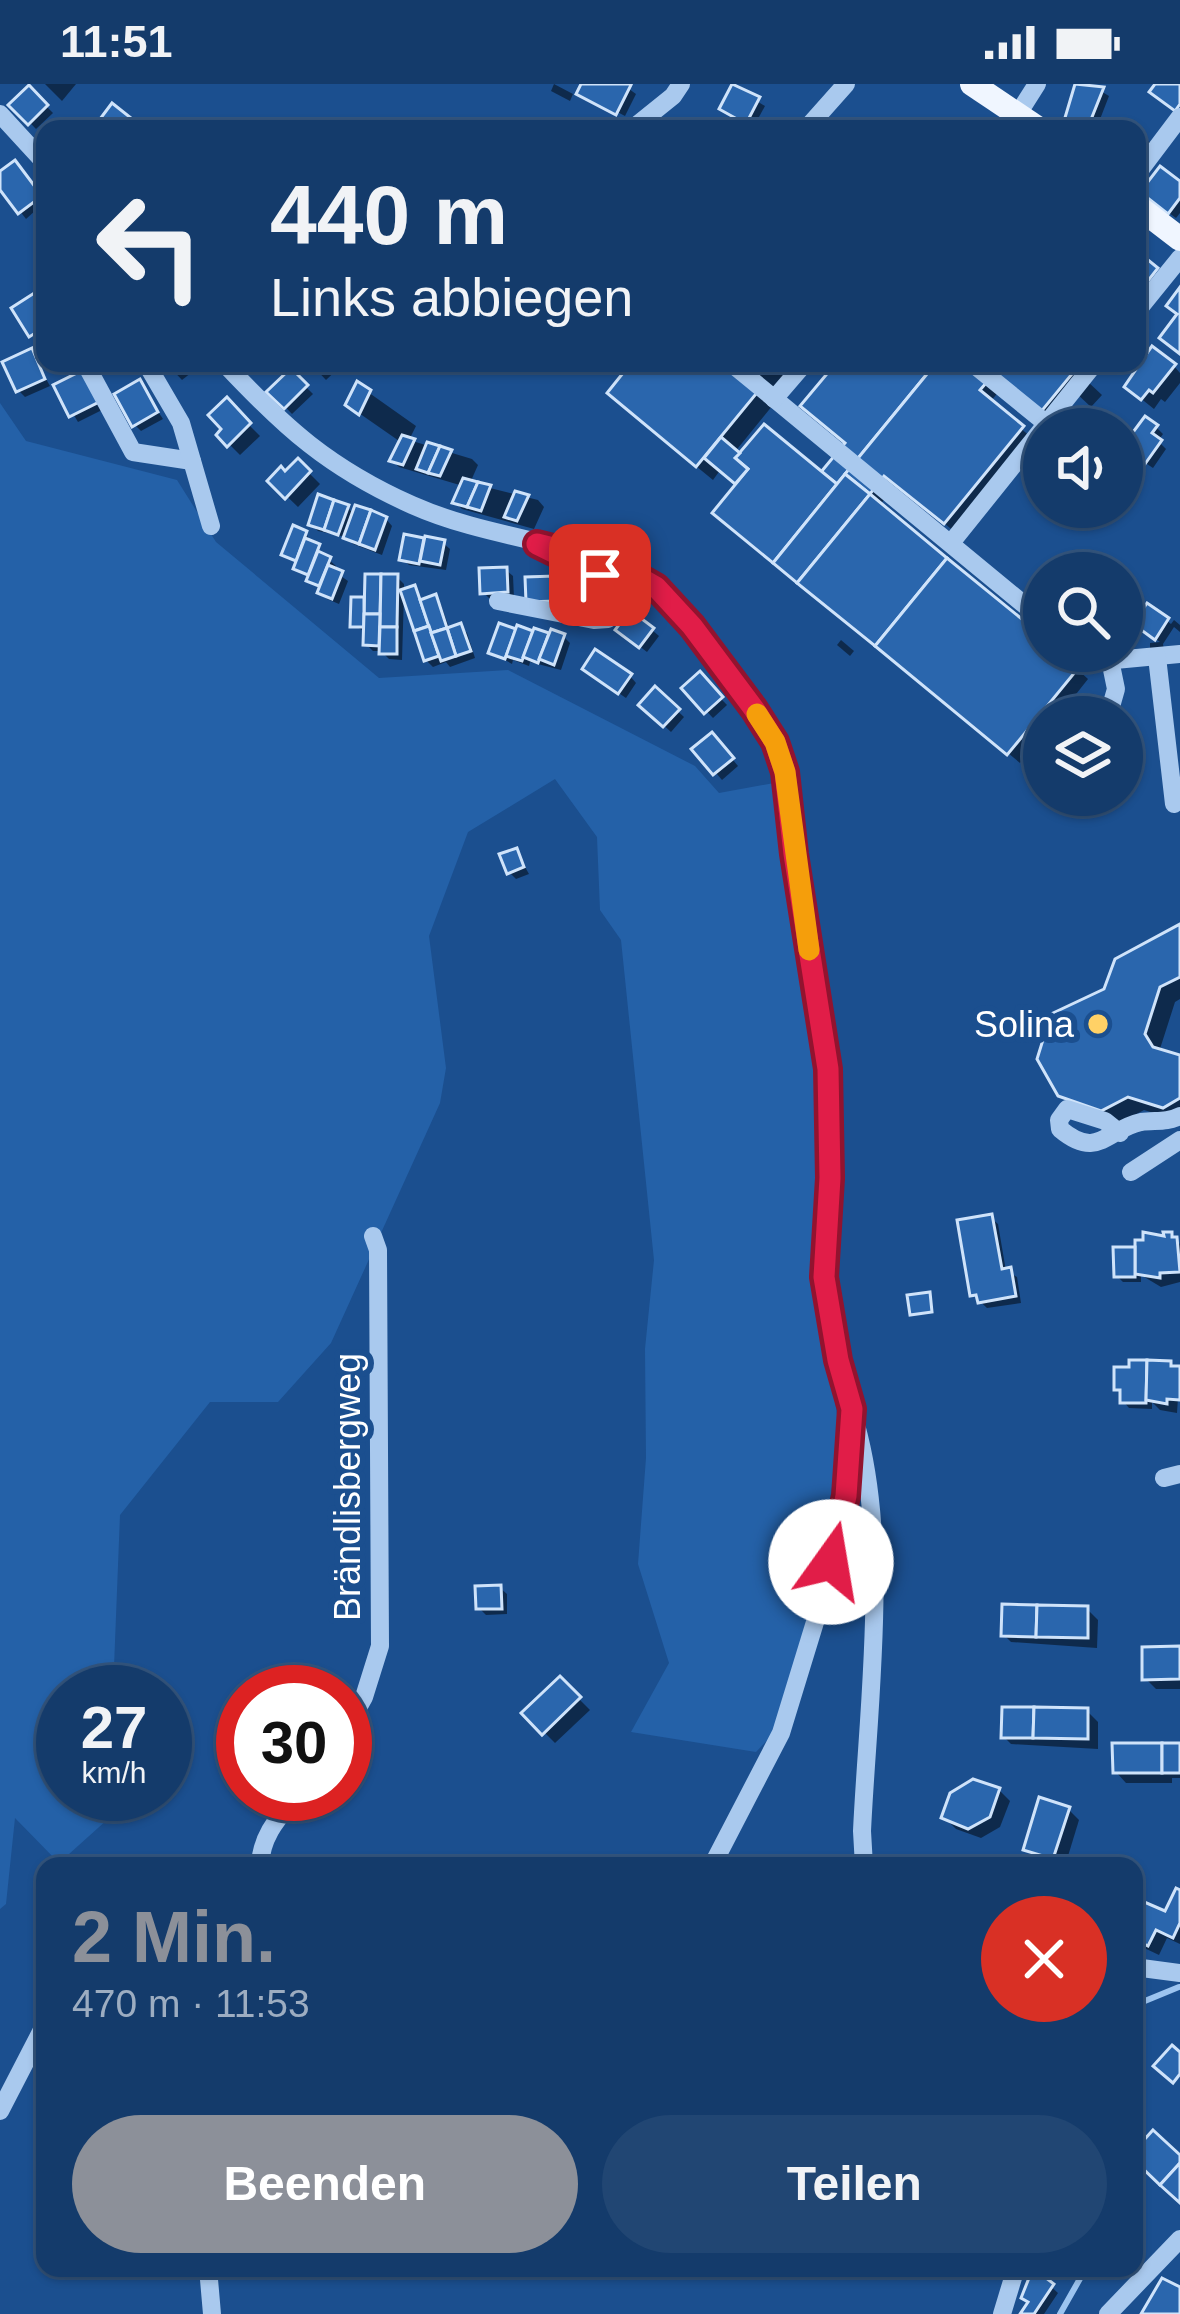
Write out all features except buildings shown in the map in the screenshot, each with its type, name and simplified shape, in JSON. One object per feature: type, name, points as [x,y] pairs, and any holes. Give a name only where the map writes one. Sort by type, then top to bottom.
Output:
[{"type":"main road","points":[[972,84],[1025,120]]},
{"type":"main road","points":[[1146,213],[1180,238]]},
{"type":"street","points":[[643,120],[681,84]]},
{"type":"street","points":[[1028,120],[1037,84]]},
{"type":"street","points":[[814,120],[844,86]]},
{"type":"street","points":[[0,114],[36,153]]},
{"type":"street","points":[[1146,162],[1180,117]]},
{"type":"street","points":[[1146,300],[1180,258]]},
{"type":"street","points":[[90,372],[133,452],[191,461]]},
{"type":"street","points":[[151,372],[181,423],[211,526]]},
{"type":"street","points":[[233,372],[293,435],[354,475],[432,513],[614,563],[656,587],[704,643],[775,742],[785,772],[828,1069],[830,1178],[824,1277],[838,1360],[870,1475],[873,1619],[863,1857]]},
{"type":"street","points":[[742,372],[1023,603]]},
{"type":"street","points":[[774,399],[797,372]]},
{"type":"street","points":[[983,372],[1027,408]]},
{"type":"street","points":[[1060,408],[1089,372]]},
{"type":"street","points":[[951,542],[1023,454]]},
{"type":"street","points":[[498,601],[603,621],[620,605],[621,590],[608,579],[537,544]]},
{"type":"street","points":[[1143,658],[1180,654]]},
{"type":"street","points":[[1157,657],[1174,804]]},
{"type":"street","points":[[1120,1133],[1140,1122],[1168,1122],[1180,1116]]},
{"type":"street","points":[[1131,1172],[1180,1140]]},
{"type":"street","name":"Brändlisbergweg","points":[[372,1672],[380,1646],[381,1406],[374,1236]]},
{"type":"street","points":[[717,1857],[781,1733],[816,1618],[846,1496],[852,1409]]},
{"type":"street","points":[[262,1857],[275,1821]]},
{"type":"street","points":[[1143,1968],[1180,1973]]},
{"type":"street","points":[[0,2111],[36,2041]]},
{"type":"street","points":[[1108,2314],[1180,2239]]},
{"type":"street","points":[[209,2277],[212,2314]]},
{"type":"street","points":[[1002,2314],[1013,2277]]},
{"type":"shaded area","points":[[0,403],[26,441],[177,480],[216,542],[379,678],[508,670],[695,766],[719,793],[774,783],[821,1069],[822,1180],[816,1272],[840,1435],[816,1592],[772,1735],[756,1752],[631,1732],[669,1663],[638,1564],[646,1458],[645,1349],[654,1260],[621,940],[600,910],[597,837],[555,779],[468,832],[429,936],[446,1068],[440,1103],[331,1343],[278,1402],[210,1402],[120,1515],[114,1665],[36,1665],[36,1821],[106,1821],[66,1857],[53,1857],[15,1818],[6,1904],[0,1909]]},
{"type":"waterway","points":[[1143,2002],[1179,1987]]},
{"type":"waterway","points":[[1060,2314],[1081,2277]]},
{"type":"slow traffic","points":[[757,714],[775,742],[785,772],[809,950]]},
{"type":"place","name":"Solina","points":[[1098,1024]]},
{"type":"route","points":[[600,575],[537,544],[614,563],[656,587],[692,626],[754,709],[775,742],[785,772],[828,1069],[830,1178],[824,1277],[852,1409],[846,1496],[831,1562]]}]
